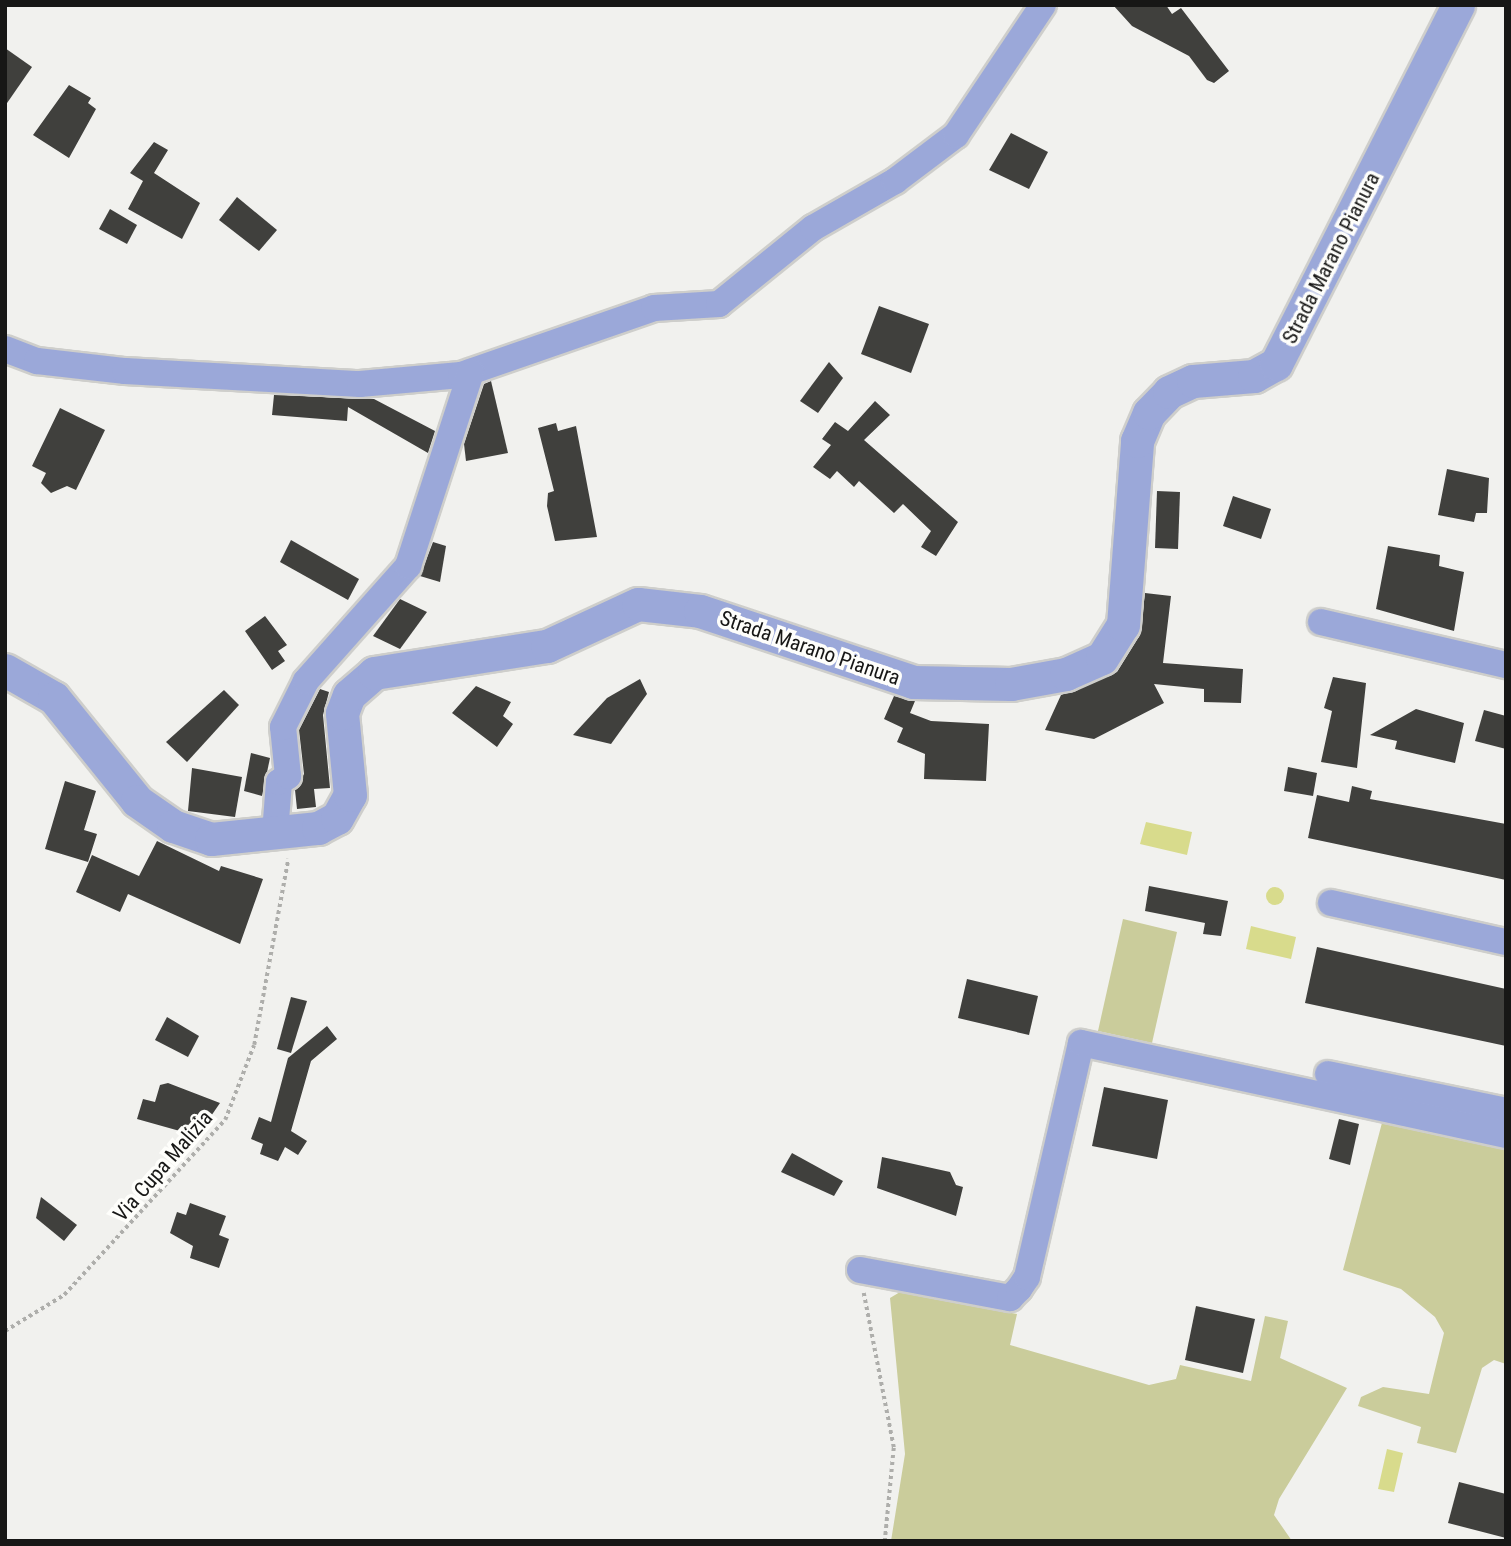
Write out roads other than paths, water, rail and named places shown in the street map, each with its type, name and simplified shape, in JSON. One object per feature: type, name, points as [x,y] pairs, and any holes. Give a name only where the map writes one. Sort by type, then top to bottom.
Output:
[{"type":"street","points":[[5,349],[37,361],[125,371],[337,383],[471,372],[654,308],[719,304],[813,228],[895,181],[956,135],[1043,5]]},
{"type":"street","name":"Strada Marano Pianura","points":[[5,670],[54,698],[109,771],[173,826],[211,839],[282,840],[318,828],[337,818],[350,795],[342,713],[349,695],[374,673],[547,646],[638,604],[700,611],[913,682],[1011,684],[1066,674],[1102,658],[1117,641],[1130,590],[1131,490],[1137,441],[1149,412],[1169,392],[1193,381],[1254,376],[1276,364],[1458,5]]},
{"type":"street","points":[[282,840],[279,782],[288,776],[283,727],[306,681],[408,566],[471,372]]},
{"type":"street","points":[[1321,622],[1506,665]]},
{"type":"street","points":[[1331,903],[1506,942]]},
{"type":"street","points":[[860,1270],[1010,1298],[1019,1289],[1027,1277],[1081,1043],[1506,1135]]},
{"type":"street","points":[[1328,1074],[1506,1111]]}]
